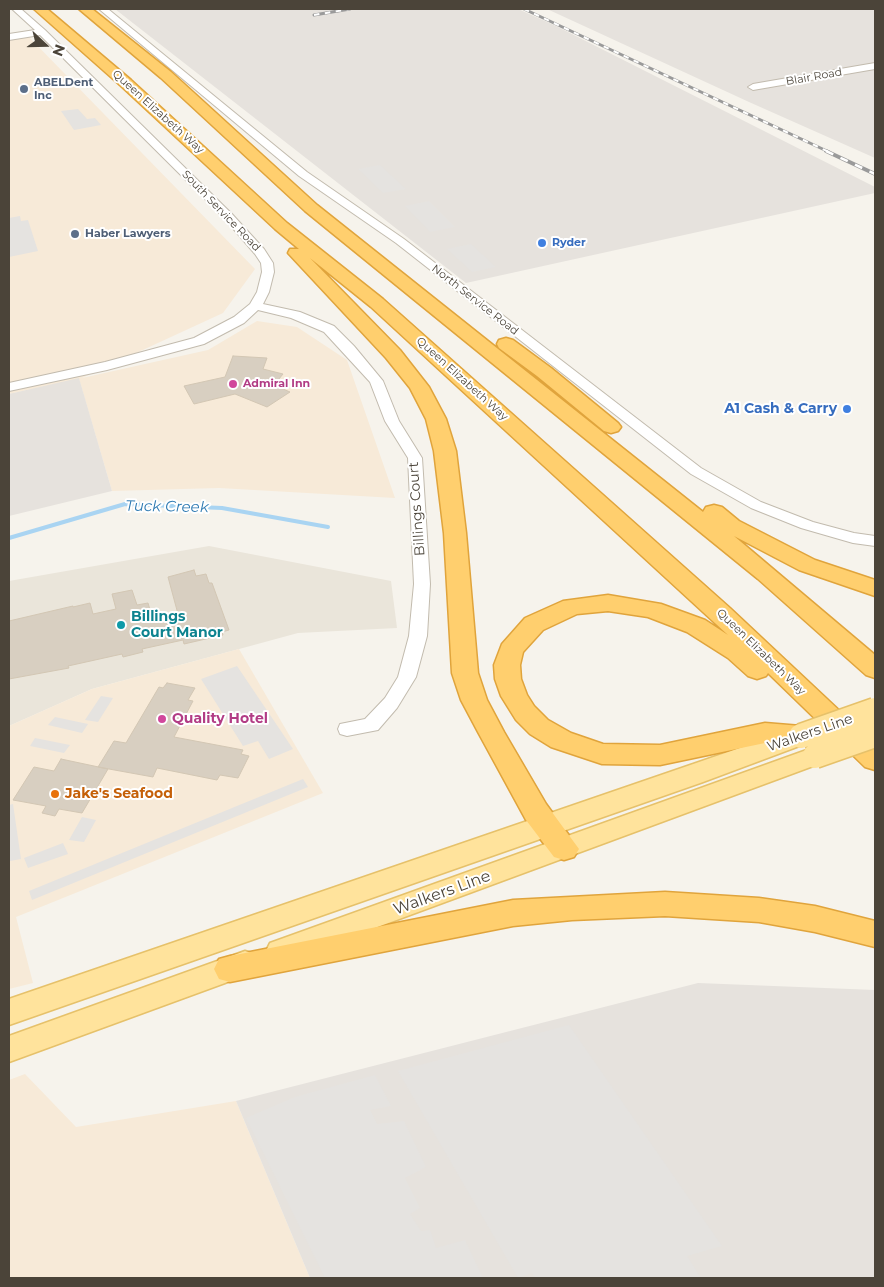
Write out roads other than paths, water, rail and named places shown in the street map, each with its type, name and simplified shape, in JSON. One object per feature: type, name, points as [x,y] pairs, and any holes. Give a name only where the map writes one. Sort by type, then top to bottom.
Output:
[{"type":"highway","name":"Queen Elizabeth Way","points":[[40,9],[126,83],[281,226],[322,257],[384,309],[721,614],[870,741]]},
{"type":"highway","points":[[85,9],[166,75],[311,208],[766,574],[875,668]]},
{"type":"highway","points":[[311,208],[336,217],[544,372],[731,526],[807,565],[875,588]]},
{"type":"highway","points":[[281,226],[284,241],[392,354],[418,387],[436,419],[445,451],[455,533],[465,673],[474,700],[536,812],[564,849]]},
{"type":"highway","points":[[808,746],[765,733],[660,755],[602,754],[579,747],[539,727],[525,713],[514,696],[508,679],[507,666],[511,650],[534,624],[572,607],[608,603],[652,610],[696,626],[718,638],[737,652],[802,709],[870,741]]},
{"type":"highway","points":[[230,969],[505,915],[572,908],[665,904],[759,910],[815,919],[875,934]]},
{"type":"main road","name":"Walkers Line","points":[[9,1049],[564,849],[808,746],[875,710]]},
{"type":"main road","name":"Walkers Line","points":[[9,1012],[685,778],[808,746],[870,741]]},
{"type":"street","name":"South Service Road","points":[[9,387],[107,366],[199,341],[239,320],[255,306],[263,292],[268,272],[267,263],[253,243],[42,32],[16,9]]},
{"type":"street","name":"North Service Road","points":[[103,9],[303,174],[400,241],[696,472],[756,505],[807,525],[853,538],[875,541]]},
{"type":"street","points":[[9,37],[42,32]]},
{"type":"street","name":"Blair Road","points":[[754,87],[875,66]]},
{"type":"street","name":"Billings Court","points":[[255,306],[295,315],[329,329],[376,381],[392,421],[415,458],[422,584],[418,636],[407,677],[391,703],[371,725],[347,728]]},
{"type":"waterway","name":"Tuck Creek","points":[[9,538],[125,504],[222,508],[328,527]]},
{"type":"railway","points":[[314,15],[350,9]]},
{"type":"railway","points":[[524,9],[829,152]]},
{"type":"railway","points":[[826,151],[875,174]]},
{"type":"place","name":"ABELDent Inc","points":[[24,89]]},
{"type":"place","name":"Haber Lawyers","points":[[75,234]]},
{"type":"place","name":"Ryder","points":[[542,243]]},
{"type":"place","name":"Admiral Inn","points":[[233,384]]},
{"type":"place","name":"A1 Cash & Carry","points":[[847,409]]},
{"type":"place","name":"Billings Court Manor","points":[[121,625]]},
{"type":"place","name":"Quality Hotel","points":[[162,719]]},
{"type":"place","name":"Jake's Seafood","points":[[55,794]]}]
